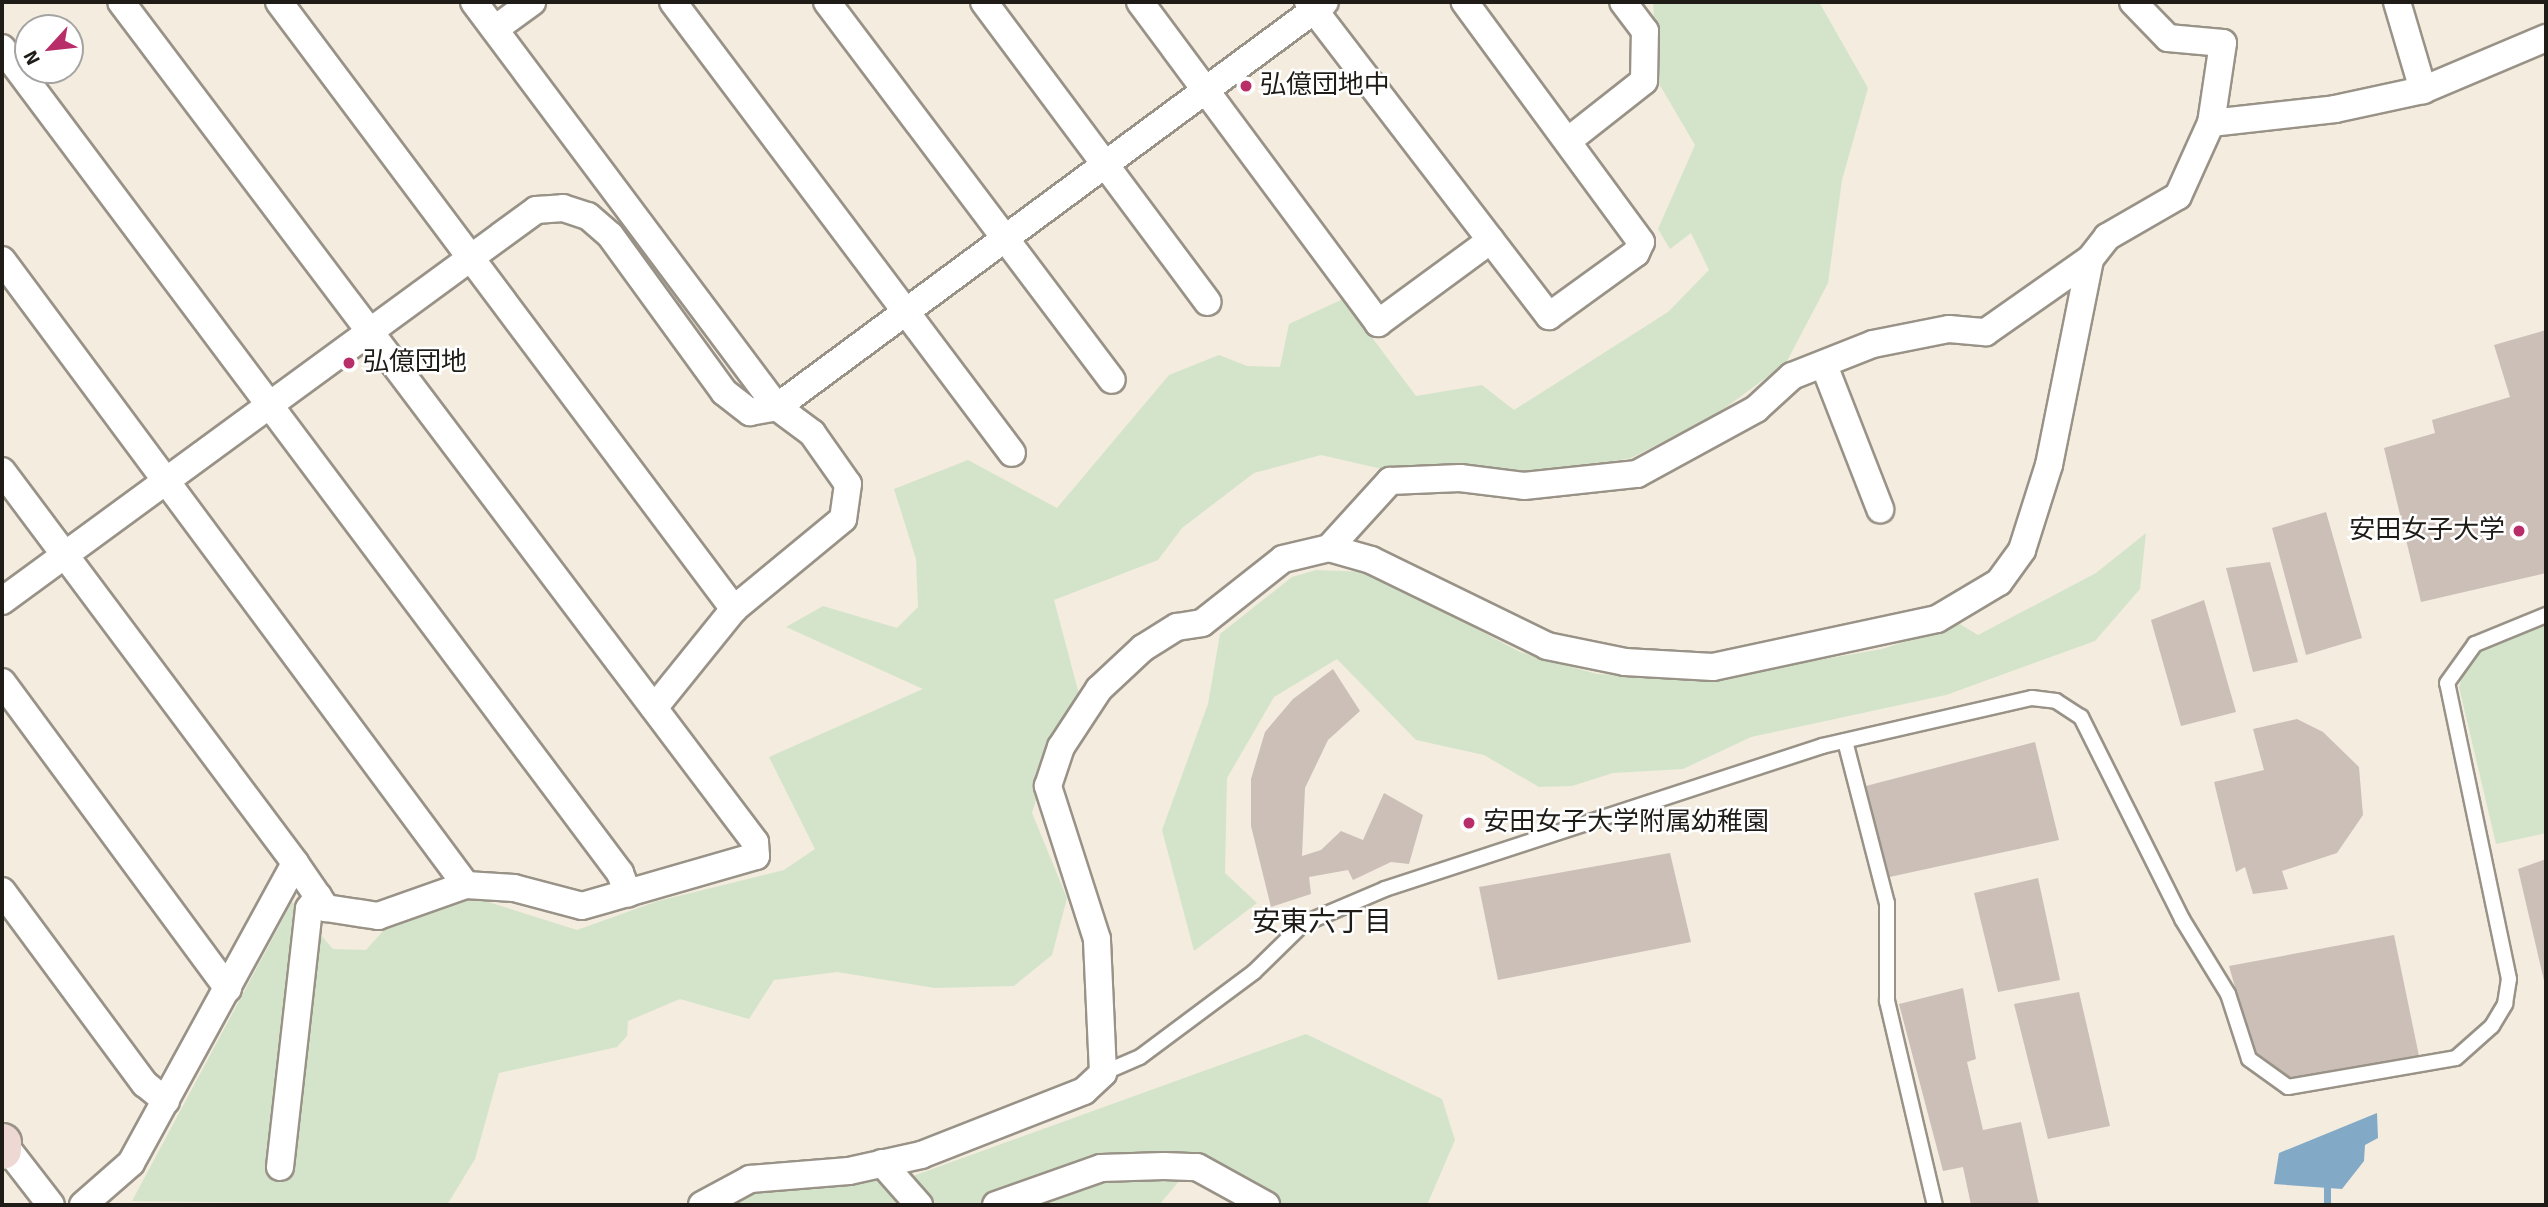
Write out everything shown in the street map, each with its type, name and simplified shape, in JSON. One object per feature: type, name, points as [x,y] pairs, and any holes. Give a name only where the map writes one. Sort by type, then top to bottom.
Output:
[{"type":"street","points":[[2,471],[326,908],[378,916],[466,885],[514,888],[582,906],[756,856],[755,842],[121,2]]},
{"type":"street","points":[[279,2],[734,608]]},
{"type":"street","points":[[474,2],[777,407],[812,433],[848,484],[849,501],[826,538],[734,608],[654,708]]},
{"type":"street","points":[[495,29],[532,2]]},
{"type":"street","points":[[673,2],[1012,453]]},
{"type":"street","points":[[827,2],[1112,380]]},
{"type":"street","points":[[984,2],[1208,302]]},
{"type":"street","points":[[1140,2],[1378,323],[1491,240]]},
{"type":"street","points":[[2,601],[467,255],[536,210],[563,208],[588,216],[610,235],[724,392],[750,412],[777,407],[1106,165],[1316,4],[1549,316],[1636,253],[1641,242],[1636,230],[1465,2]]},
{"type":"street","points":[[1569,140],[1644,82],[1645,31],[1623,2]]},
{"type":"street","points":[[1329,548],[1390,481],[1460,478],[1524,486],[1637,474],[1756,409],[1792,376],[1872,344],[1949,329],[1986,332],[2090,259],[2107,237],[2178,196],[2211,124],[2222,43],[2168,38],[2133,2]]},
{"type":"street","points":[[2397,2],[2423,90]]},
{"type":"street","points":[[2211,124],[2423,90],[2546,38]]},
{"type":"street","points":[[2,48],[265,404],[620,873],[628,894]]},
{"type":"street","points":[[702,1205],[750,1179],[882,1163],[921,1155],[1084,1091],[1102,1073],[1097,939],[1055,824],[1048,786],[1052,766],[1121,664],[1177,627],[1202,623],[1283,559],[1329,548],[1371,560],[1547,646],[1625,662],[1713,667],[1937,619],[1999,582],[2031,528],[2090,259]]},
{"type":"street","points":[[2,260],[466,885]]},
{"type":"street","points":[[1824,365],[1880,509]]},
{"type":"street","points":[[2,682],[228,989]]},
{"type":"street","points":[[83,1205],[131,1163],[295,863]]},
{"type":"street","points":[[2,891],[145,1084],[166,1101]]},
{"type":"street","points":[[280,1167],[309,909],[318,896]]},
{"type":"street","points":[[3,1147],[51,1205]]},
{"type":"street","points":[[882,1163],[919,1205]]},
{"type":"street","points":[[996,1205],[1101,1168],[1164,1166],[1197,1167],[1266,1205]]},
{"type":"lane","points":[[1102,1073],[1140,1056],[1255,972],[1303,924],[1385,890],[1844,741],[2032,698],[2072,708],[2182,919],[2228,994],[2249,1059],[2288,1087],[2331,1085],[2456,1058],[2505,1004],[2509,979],[2502,930],[2447,683],[2475,644],[2546,615]]},
{"type":"lane","points":[[1844,741],[1887,903],[1887,1001],[1935,1205]]},
{"type":"green space","points":[[1653,2],[1819,2],[1868,88],[1842,180],[1828,283],[1786,363],[1714,416],[1631,458],[1525,477],[1382,469],[1321,455],[1254,473],[1182,528],[1158,560],[1054,600],[1080,698],[1051,752],[1032,813],[1067,898],[1052,955],[1014,986],[935,988],[837,972],[774,980],[749,1019],[680,999],[628,1021],[627,1036],[617,1047],[499,1073],[475,1159],[447,1205],[132,1201],[292,902],[333,949],[366,950],[384,930],[476,898],[577,930],[658,901],[784,870],[815,849],[769,757],[923,689],[786,627],[823,606],[897,628],[918,607],[916,559],[894,489],[968,460],[1057,508],[1169,375],[1219,355],[1247,366],[1280,367],[1289,324],[1343,299],[1416,396],[1482,385],[1514,410],[1668,312],[1709,270],[1691,233],[1670,249],[1658,229],[1695,145],[1658,82]]},
{"type":"green space","points":[[2146,533],[2140,589],[2095,641],[1946,695],[1751,737],[1683,769],[1613,773],[1572,786],[1539,787],[1484,755],[1416,740],[1337,659],[1274,697],[1227,778],[1225,873],[1257,903],[1194,951],[1162,830],[1208,704],[1220,634],[1292,577],[1316,570],[1369,572],[1520,652],[1597,674],[1711,679],[1882,649],[1960,624],[1978,635],[2096,573]]},
{"type":"green space","points":[[2546,624],[2546,833],[2496,844],[2459,687],[2466,664],[2486,648]]},
{"type":"green space","points":[[1306,1034],[1442,1099],[1455,1140],[1427,1205],[1269,1205],[1201,1155],[1159,1205],[725,1205],[747,1194],[913,1176]]},
{"type":"water","points":[[2377,1113],[2378,1138],[2365,1145],[2364,1161],[2342,1189],[2274,1184],[2279,1153]]},
{"type":"building","points":[[2546,330],[2546,573],[2421,602],[2384,448],[2435,433],[2432,420],[2510,397],[2494,345]]},
{"type":"building","points":[[2326,512],[2362,638],[2306,655],[2272,528]]},
{"type":"building","points":[[2270,562],[2298,662],[2253,672],[2226,568]]},
{"type":"building","points":[[2204,600],[2236,712],[2181,726],[2151,620]]},
{"type":"building","points":[[1333,669],[1360,711],[1328,740],[1305,788],[1302,856],[1321,850],[1341,831],[1363,840],[1384,793],[1423,815],[1409,864],[1391,862],[1353,880],[1348,870],[1309,877],[1311,894],[1271,907],[1251,826],[1251,779],[1265,732],[1293,699]]},
{"type":"building","points":[[2297,719],[2323,732],[2359,767],[2363,815],[2337,853],[2282,871],[2288,889],[2253,894],[2245,867],[2236,872],[2214,782],[2264,770],[2253,729]]},
{"type":"building","points":[[2035,742],[2059,840],[1885,878],[1862,787]]},
{"type":"building","points":[[1670,853],[1691,942],[1498,980],[1479,887]]},
{"type":"building","points":[[2546,859],[2546,985],[2545,985],[2518,869]]},
{"type":"building","points":[[2038,878],[2060,980],[1998,992],[1974,893]]},
{"type":"building","points":[[2394,935],[2419,1056],[2294,1080],[2253,1050],[2229,966]]},
{"type":"building","points":[[1963,988],[1976,1059],[1967,1062],[1983,1130],[2021,1122],[2039,1205],[1971,1205],[1963,1167],[1943,1171],[1899,1004]]},
{"type":"building","points":[[2079,992],[2110,1126],[2048,1139],[2014,1004]]},
{"type":"waterway","points":[[2327,1188],[2327,1205]]},
{"type":"place","name":"弘億団地中","points":[[1246,86]]},
{"type":"place","name":"弘億団地","points":[[349,363]]},
{"type":"place","name":"安田女子大学","points":[[2519,531]]},
{"type":"place","name":"安田女子大学附属幼稚園","points":[[1469,823]]},
{"type":"district","name":"安東六丁目","points":[[1322,922]]}]
